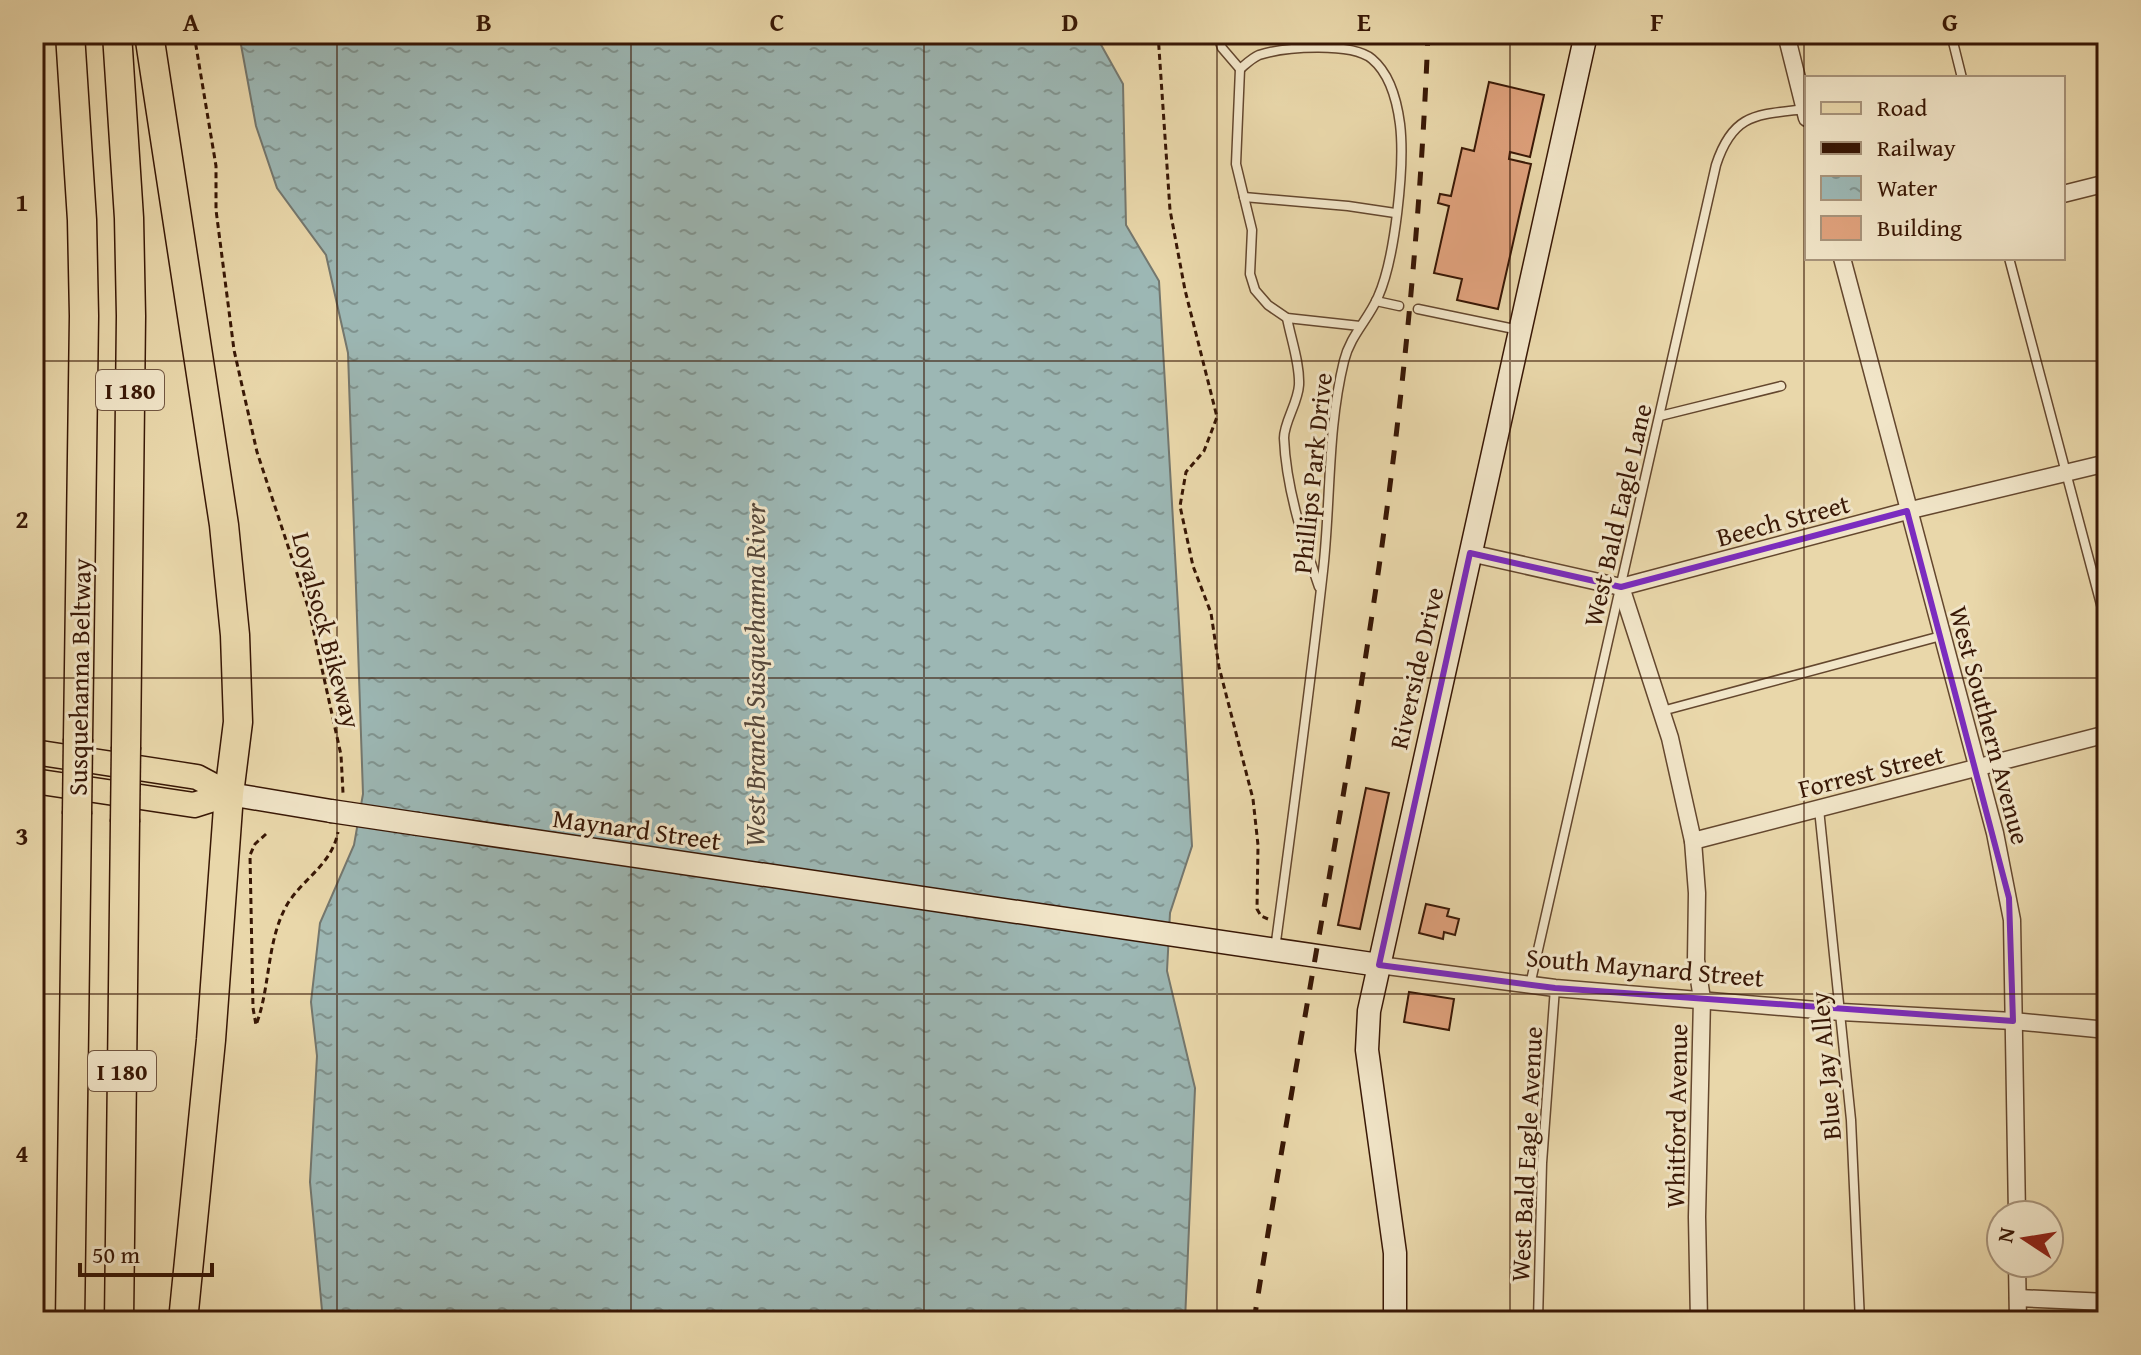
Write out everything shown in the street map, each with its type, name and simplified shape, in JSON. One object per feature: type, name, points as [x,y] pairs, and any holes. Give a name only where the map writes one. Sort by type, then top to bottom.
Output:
[{"type":"highway","name":"Susquehanna Beltway","points":[[70,34],[82,220],[84,316],[70,1321]]},
{"type":"highway","name":"Susquehanna Beltway","points":[[117,34],[129,218],[131,316],[119,1321]]},
{"type":"highway","points":[[149,34],[231,582],[238,704],[211,1040],[183,1321]]},
{"type":"main road","name":"Riverside Drive","points":[[1395,1321],[1391,1208],[1367,1050],[1369,1011],[1586,34]]},
{"type":"main road","name":"Maynard Street","points":[[34,752],[197,777],[229,794],[338,812],[1181,936]]},
{"type":"main road","name":"Maynard Street","points":[[34,781],[194,805],[229,794]]},
{"type":"main road","name":"South Maynard Street","points":[[1181,936],[1379,965]]},
{"type":"street","points":[[1786,34],[1805,110]]},
{"type":"street","points":[[2065,194],[2107,183]]},
{"type":"street","name":"West Southern Avenue","points":[[1843,260],[1978,769],[2009,898],[2012,920],[2017,1199]]},
{"type":"street","name":"Beech Street","points":[[1470,553],[1621,587],[1907,511],[2107,463]]},
{"type":"street","name":"Whitford Avenue","points":[[1621,587],[1662,711],[1693,841],[1697,893],[1696,960],[1702,999],[1699,1321]]},
{"type":"street","name":"Forrest Street","points":[[1693,841],[2107,734]]},
{"type":"street","name":"South Maynard Street","points":[[1379,965],[1530,986],[2107,1030]]},
{"type":"street","points":[[2017,1279],[2018,1321]]},
{"type":"street","points":[[2018,1298],[2107,1302]]},
{"type":"lane","points":[[1217,34],[1222,48],[1240,69],[1236,164],[1252,230],[1250,274],[1255,290],[1268,305],[1287,318],[1360,326]]},
{"type":"lane","points":[[1951,34],[1962,76]]},
{"type":"lane","name":"Phillips Park Drive","points":[[1240,69],[1259,55],[1318,48],[1352,50],[1374,61],[1385,74],[1393,91],[1400,123],[1395,213],[1385,279],[1376,301],[1350,342],[1344,360],[1330,444],[1320,592],[1275,950]]},
{"type":"lane","name":"West Bald Eagle Lane","points":[[1530,986],[1723,143],[1731,131],[1765,114],[1805,114]]},
{"type":"lane","points":[[1244,197],[1395,213]]},
{"type":"lane","points":[[2010,260],[2107,627]]},
{"type":"lane","points":[[1376,301],[1399,306]]},
{"type":"lane","points":[[1418,309],[1520,330]]},
{"type":"lane","points":[[1287,318],[1299,383],[1295,408],[1284,433],[1286,458],[1304,543],[1320,592]]},
{"type":"lane","points":[[1660,416],[1781,386]]},
{"type":"lane","points":[[1662,711],[1941,636]]},
{"type":"lane","name":"Blue Jay Alley","points":[[1819,809],[1851,1120],[1860,1321]]},
{"type":"lane","name":"West Bald Eagle Avenue","points":[[1538,1321],[1542,1163],[1555,988]]},
{"type":"path","name":"Loyalsock Bikeway","points":[[194,34],[216,166],[216,210],[234,350],[257,452],[309,610],[341,755],[332,852],[293,896],[281,917],[273,947],[266,998],[256,1025],[250,855],[255,844],[266,834]]},
{"type":"path","points":[[1158,34],[1170,210],[1185,290],[1217,417],[1204,451],[1186,472],[1180,506],[1193,566],[1211,613],[1219,667],[1253,799],[1258,845],[1257,909],[1261,916],[1269,920]]},
{"type":"highlighted area","points":[[1907,511],[2009,898],[2013,1021],[1555,988],[1379,965],[1470,553],[1621,587]]},
{"type":"water","name":"West Branch Susquehanna River","points":[[239,34],[1095,34],[1123,84],[1126,225],[1159,281],[1192,846],[1170,913],[1167,971],[1195,1088],[1185,1321],[323,1321],[310,1182],[317,1056],[311,1002],[320,923],[354,845],[363,794],[348,353],[326,255],[277,188],[256,126]]},
{"type":"building","points":[[1489,82],[1544,95],[1530,157],[1510,152],[1509,159],[1531,164],[1498,309],[1457,300],[1462,279],[1434,273],[1449,206],[1438,203],[1440,194],[1451,196],[1462,148],[1474,151]]},
{"type":"building","points":[[1366,788],[1389,793],[1360,929],[1338,925]]},
{"type":"building","points":[[1426,904],[1449,909],[1447,916],[1459,919],[1455,935],[1444,932],[1443,939],[1419,933]]},
{"type":"building","points":[[1409,992],[1454,999],[1449,1030],[1404,1022]]},
{"type":"railway","points":[[1254,1321],[1350,756],[1388,501],[1416,234],[1428,34]]}]
